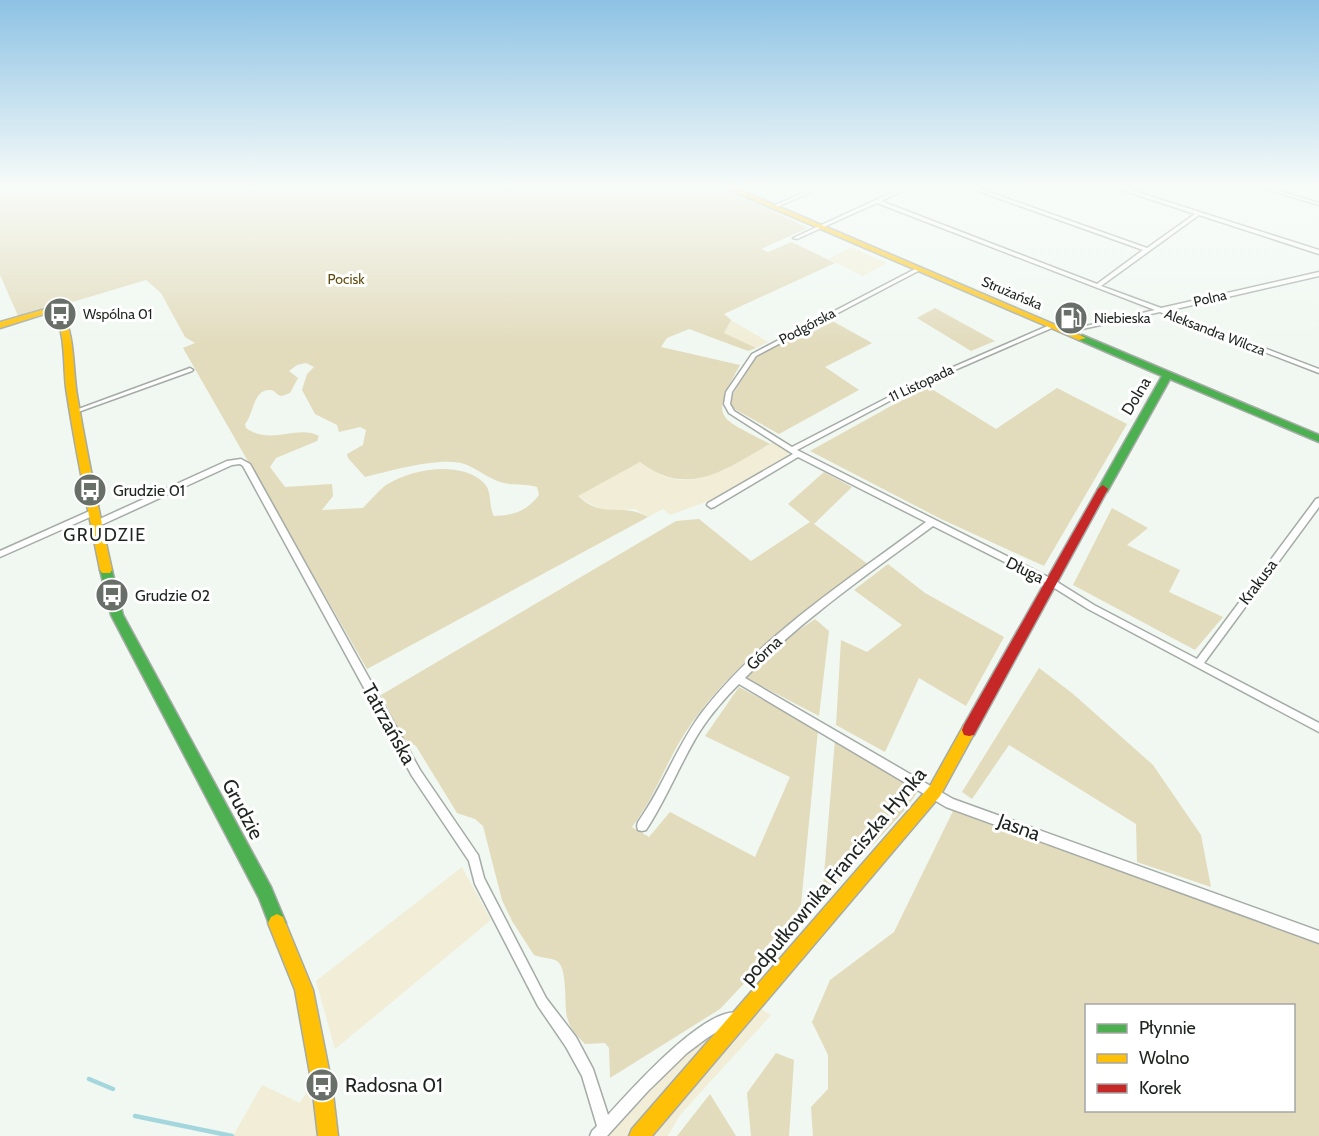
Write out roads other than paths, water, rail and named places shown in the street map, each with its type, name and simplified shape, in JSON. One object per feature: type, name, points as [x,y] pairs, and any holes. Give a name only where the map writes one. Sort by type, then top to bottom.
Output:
[{"type":"street","name":"Strużańska","points":[[850,240],[1319,439]]},
{"type":"street","name":"Aleksandra Wilcza","points":[[977,240],[1319,372]]},
{"type":"street","points":[[1118,240],[1147,250]]},
{"type":"street","points":[[1097,286],[1161,240]]},
{"type":"street","points":[[1282,240],[1319,252]]},
{"type":"street","name":"Podgórska","points":[[732,412],[727,404],[729,392],[754,355],[919,269]]},
{"type":"street","name":"Polna","points":[[1066,332],[1319,274]]},
{"type":"street","name":"Grudzie","points":[[0,326],[56,308],[72,344],[70,377],[95,518],[117,615],[265,893],[304,990],[322,1085],[328,1136]]},
{"type":"street","name":"11 Listopada","points":[[711,505],[796,451],[916,385],[1052,326]]},
{"type":"street","points":[[76,411],[190,370]]},
{"type":"street","name":"Dolna","points":[[1133,433],[1167,375]]},
{"type":"street","name":"Długa","points":[[732,412],[796,451],[931,523],[1051,582],[1091,607],[1319,728]]},
{"type":"street","name":"podpułkownika Franciszka Hynka","points":[[639,1136],[935,791],[1133,433]]},
{"type":"street","name":"Tatrzańska","points":[[95,518],[230,464],[241,461],[246,464],[416,772],[474,859],[479,880],[500,923],[542,1002],[571,1042],[588,1074],[601,1132]]},
{"type":"street","name":"Krakusa","points":[[1198,664],[1319,501]]},
{"type":"street","points":[[0,554],[95,518]]},
{"type":"street","name":"Górna","points":[[642,826],[660,802],[705,717],[737,678],[790,629],[931,523]]},
{"type":"street","name":"Jasna","points":[[737,678],[935,791],[950,802],[1319,937]]},
{"type":"street","points":[[601,1132],[688,1042],[722,1021],[738,1018]]},
{"type":"waterway","points":[[89,1079],[113,1089]]},
{"type":"waterway","points":[[135,1116],[232,1136]]},
{"type":"place","name":"Wspólna 01","points":[[60,314]]},
{"type":"place","name":"Niebieska","points":[[1071,318]]},
{"type":"place","name":"Grudzie 01","points":[[90,490]]},
{"type":"place","name":"Grudzie 02","points":[[112,595]]},
{"type":"place","name":"Radosna 01","points":[[322,1085]]},
{"type":"district","name":"GRUDZIE","points":[[105,535]]},
{"type":"park label","name":"Pocisk","points":[[346,279]]}]
